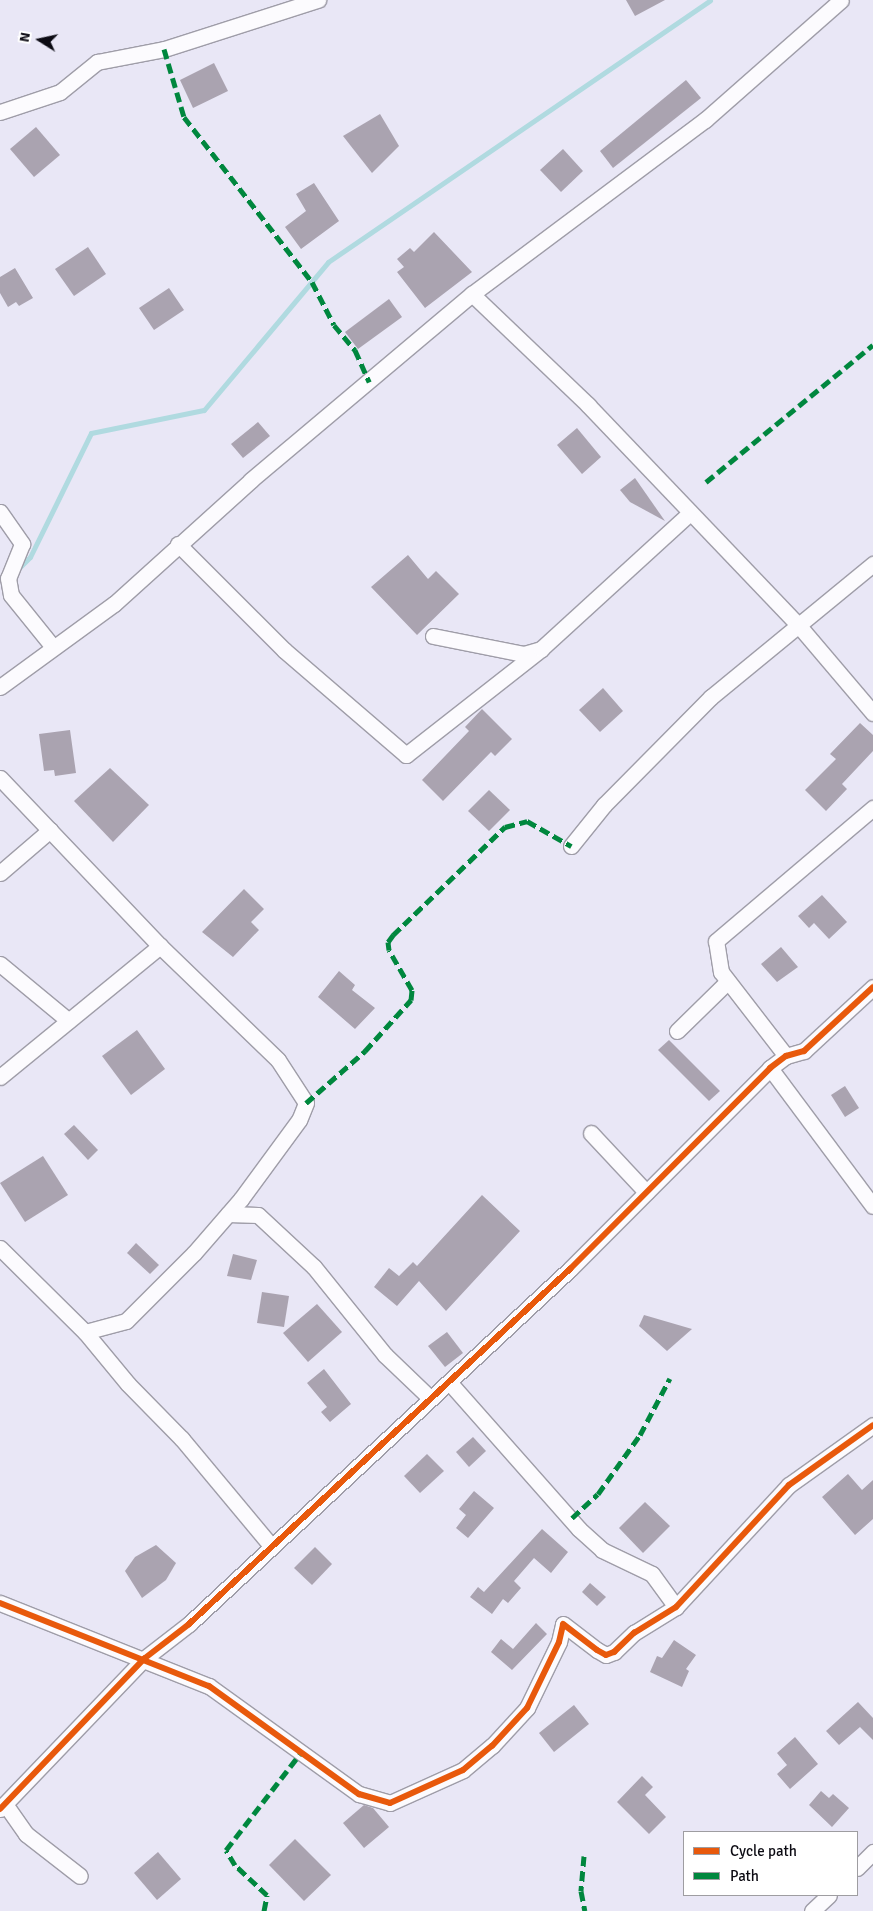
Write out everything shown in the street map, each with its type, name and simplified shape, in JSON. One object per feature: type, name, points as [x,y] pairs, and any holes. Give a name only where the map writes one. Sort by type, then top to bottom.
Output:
[{"type":"street","points":[[0,112],[60,92],[97,62],[164,48],[318,0]]},
{"type":"street","points":[[0,687],[114,604],[178,544],[472,294],[705,120],[841,0]]},
{"type":"street","points":[[472,294],[588,405],[688,514],[800,627],[873,713]]},
{"type":"street","points":[[0,512],[22,544],[8,578],[11,594],[53,647]]},
{"type":"street","points":[[178,544],[284,650],[406,755],[541,650],[688,514]]},
{"type":"street","points":[[571,846],[604,805],[711,698],[800,627],[873,564]]},
{"type":"street","points":[[433,636],[524,654],[541,650]]},
{"type":"street","points":[[0,778],[160,946],[278,1060],[306,1103],[299,1120],[228,1214],[126,1320],[85,1332]]},
{"type":"street","points":[[786,1056],[720,972],[716,942],[873,808]]},
{"type":"street","points":[[0,873],[50,830]]},
{"type":"street","points":[[0,1077],[160,946]]},
{"type":"street","points":[[0,964],[69,1021]]},
{"type":"street","points":[[677,1031],[728,981]]},
{"type":"street","points":[[80,1876],[26,1834],[2,1806],[145,1658],[190,1624],[271,1546],[570,1270],[770,1068],[786,1056],[804,1051],[873,987]]},
{"type":"street","points":[[770,1068],[873,1206]]},
{"type":"street","points":[[591,1133],[646,1192]]},
{"type":"street","points":[[251,1186],[258,1215],[314,1267],[372,1340],[430,1398]]},
{"type":"street","points":[[228,1214],[258,1215]]},
{"type":"street","points":[[0,1248],[85,1332],[128,1384],[182,1439],[271,1546]]},
{"type":"street","points":[[449,1382],[579,1529],[602,1550],[652,1574],[676,1607]]},
{"type":"street","points":[[0,1603],[145,1658],[209,1686],[359,1794],[390,1803],[463,1770],[492,1746],[528,1708],[559,1642],[563,1624],[606,1654],[676,1607],[789,1486],[873,1425]]},
{"type":"street","points":[[858,1867],[873,1852]]},
{"type":"street","points":[[812,1911],[828,1896]]},
{"type":"building","points":[[626,0],[665,0],[635,16]]},
{"type":"building","points":[[214,63],[228,91],[193,108],[180,80]]},
{"type":"building","points":[[686,80],[701,98],[613,168],[600,151]]},
{"type":"building","points":[[380,114],[399,146],[372,173],[343,136]]},
{"type":"building","points":[[36,127],[60,155],[34,177],[10,149]]},
{"type":"building","points":[[563,149],[583,171],[561,192],[540,170]]},
{"type":"building","points":[[314,183],[339,221],[301,249],[285,227],[306,211],[296,194]]},
{"type":"building","points":[[434,232],[472,272],[425,308],[397,272],[404,267],[397,259],[410,248],[414,252]]},
{"type":"building","points":[[88,247],[106,274],[74,296],[55,269]]},
{"type":"building","points":[[15,268],[33,298],[19,306],[16,302],[8,307],[0,293],[0,277]]},
{"type":"building","points":[[169,288],[184,310],[154,330],[139,308]]},
{"type":"building","points":[[389,299],[402,317],[358,349],[345,332]]},
{"type":"building","points":[[258,422],[270,436],[243,458],[231,444]]},
{"type":"building","points":[[577,428],[601,457],[582,474],[557,445]]},
{"type":"building","points":[[635,478],[665,521],[630,502],[620,490]]},
{"type":"building","points":[[408,555],[428,579],[436,571],[459,594],[417,635],[371,587]]},
{"type":"building","points":[[603,688],[623,711],[600,732],[579,710]]},
{"type":"building","points":[[482,709],[512,739],[495,756],[491,752],[443,801],[422,780],[469,731],[465,727]]},
{"type":"building","points":[[860,723],[873,735],[873,751],[842,784],[847,789],[826,811],[805,790],[836,759],[830,754]]},
{"type":"building","points":[[70,730],[76,773],[55,776],[54,770],[44,771],[39,734]]},
{"type":"building","points":[[110,768],[149,805],[113,842],[74,801]]},
{"type":"building","points":[[489,790],[510,810],[489,831],[468,811]]},
{"type":"building","points":[[244,889],[264,909],[251,922],[259,930],[233,957],[202,932]]},
{"type":"building","points":[[822,895],[847,922],[829,939],[814,923],[809,928],[798,916]]},
{"type":"building","points":[[781,947],[798,967],[777,982],[761,964]]},
{"type":"building","points":[[339,971],[355,985],[352,990],[375,1008],[355,1029],[318,997]]},
{"type":"building","points":[[137,1030],[165,1069],[131,1095],[102,1056]]},
{"type":"building","points":[[669,1040],[720,1091],[709,1101],[658,1050]]},
{"type":"building","points":[[845,1086],[859,1108],[845,1117],[831,1095]]},
{"type":"building","points":[[74,1125],[98,1150],[88,1160],[64,1134]]},
{"type":"building","points":[[43,1156],[68,1195],[25,1222],[0,1183]]},
{"type":"building","points":[[482,1195],[520,1231],[446,1311],[419,1281],[397,1306],[374,1287],[389,1268],[399,1276],[413,1262],[417,1266]]},
{"type":"building","points":[[136,1243],[159,1265],[150,1274],[127,1253]]},
{"type":"building","points":[[233,1254],[257,1260],[251,1280],[227,1276]]},
{"type":"building","points":[[262,1292],[289,1296],[284,1327],[257,1323]]},
{"type":"building","points":[[317,1304],[342,1332],[308,1362],[283,1333]]},
{"type":"building","points":[[644,1315],[692,1329],[667,1351],[639,1326]]},
{"type":"building","points":[[447,1332],[463,1353],[445,1367],[428,1346]]},
{"type":"building","points":[[324,1369],[351,1404],[330,1422],[321,1412],[327,1407],[307,1383]]},
{"type":"building","points":[[473,1437],[486,1451],[469,1467],[456,1452]]},
{"type":"building","points":[[427,1454],[444,1471],[420,1493],[404,1476]]},
{"type":"building","points":[[848,1474],[862,1490],[873,1480],[873,1519],[855,1535],[822,1497]]},
{"type":"building","points":[[474,1491],[494,1508],[468,1538],[456,1528],[466,1515],[459,1509]]},
{"type":"building","points":[[645,1502],[670,1526],[643,1553],[619,1528]]},
{"type":"building","points":[[542,1529],[568,1552],[551,1573],[534,1558],[514,1581],[521,1588],[508,1603],[503,1599],[492,1614],[470,1597],[478,1587],[484,1592]]},
{"type":"building","points":[[156,1545],[176,1563],[166,1580],[142,1598],[125,1571],[135,1557]]},
{"type":"building","points":[[315,1547],[332,1564],[312,1585],[294,1568]]},
{"type":"building","points":[[590,1583],[606,1597],[597,1606],[582,1592]]},
{"type":"building","points":[[536,1623],[547,1634],[512,1670],[491,1652],[501,1639],[513,1649]]},
{"type":"building","points":[[674,1640],[696,1655],[686,1669],[689,1671],[682,1687],[650,1672],[657,1656],[662,1658]]},
{"type":"building","points":[[858,1702],[873,1718],[873,1740],[860,1727],[839,1745],[826,1731]]},
{"type":"building","points":[[574,1705],[589,1724],[554,1752],[539,1733]]},
{"type":"building","points":[[795,1737],[818,1764],[790,1789],[777,1774],[787,1765],[777,1753]]},
{"type":"building","points":[[642,1776],[653,1787],[645,1795],[666,1817],[649,1834],[617,1802]]},
{"type":"building","points":[[821,1791],[829,1798],[833,1794],[849,1808],[832,1827],[809,1805]]},
{"type":"building","points":[[364,1805],[373,1808],[389,1827],[364,1848],[343,1823]]},
{"type":"building","points":[[295,1839],[331,1875],[304,1901],[269,1865]]},
{"type":"building","points":[[158,1852],[181,1879],[157,1900],[134,1873]]},
{"type":"waterway","points":[[18,569],[30,557],[91,433],[204,410],[328,262],[710,0]]},
{"type":"marked path","points":[[164,49],[184,117],[312,282],[334,325],[355,350],[369,382]]},
{"type":"marked path","points":[[706,482],[873,345]]},
{"type":"marked path","points":[[306,1103],[365,1051],[411,1000],[412,990],[389,950],[388,942],[393,935],[505,827],[527,821],[571,846]]},
{"type":"marked path","points":[[572,1518],[598,1494],[640,1435],[670,1378]]},
{"type":"marked path","points":[[264,1911],[267,1895],[235,1865],[226,1850],[300,1754]]},
{"type":"marked path","points":[[584,1856],[581,1891],[585,1911]]},
{"type":"cycle path","points":[[0,1809],[145,1658],[189,1624],[570,1269],[770,1068],[786,1056],[804,1051],[873,987]]},
{"type":"cycle path","points":[[0,1603],[209,1686],[359,1794],[390,1803],[463,1770],[492,1746],[527,1708],[559,1642],[563,1624],[606,1655],[614,1652],[634,1633],[676,1607],[789,1485],[873,1425]]}]
